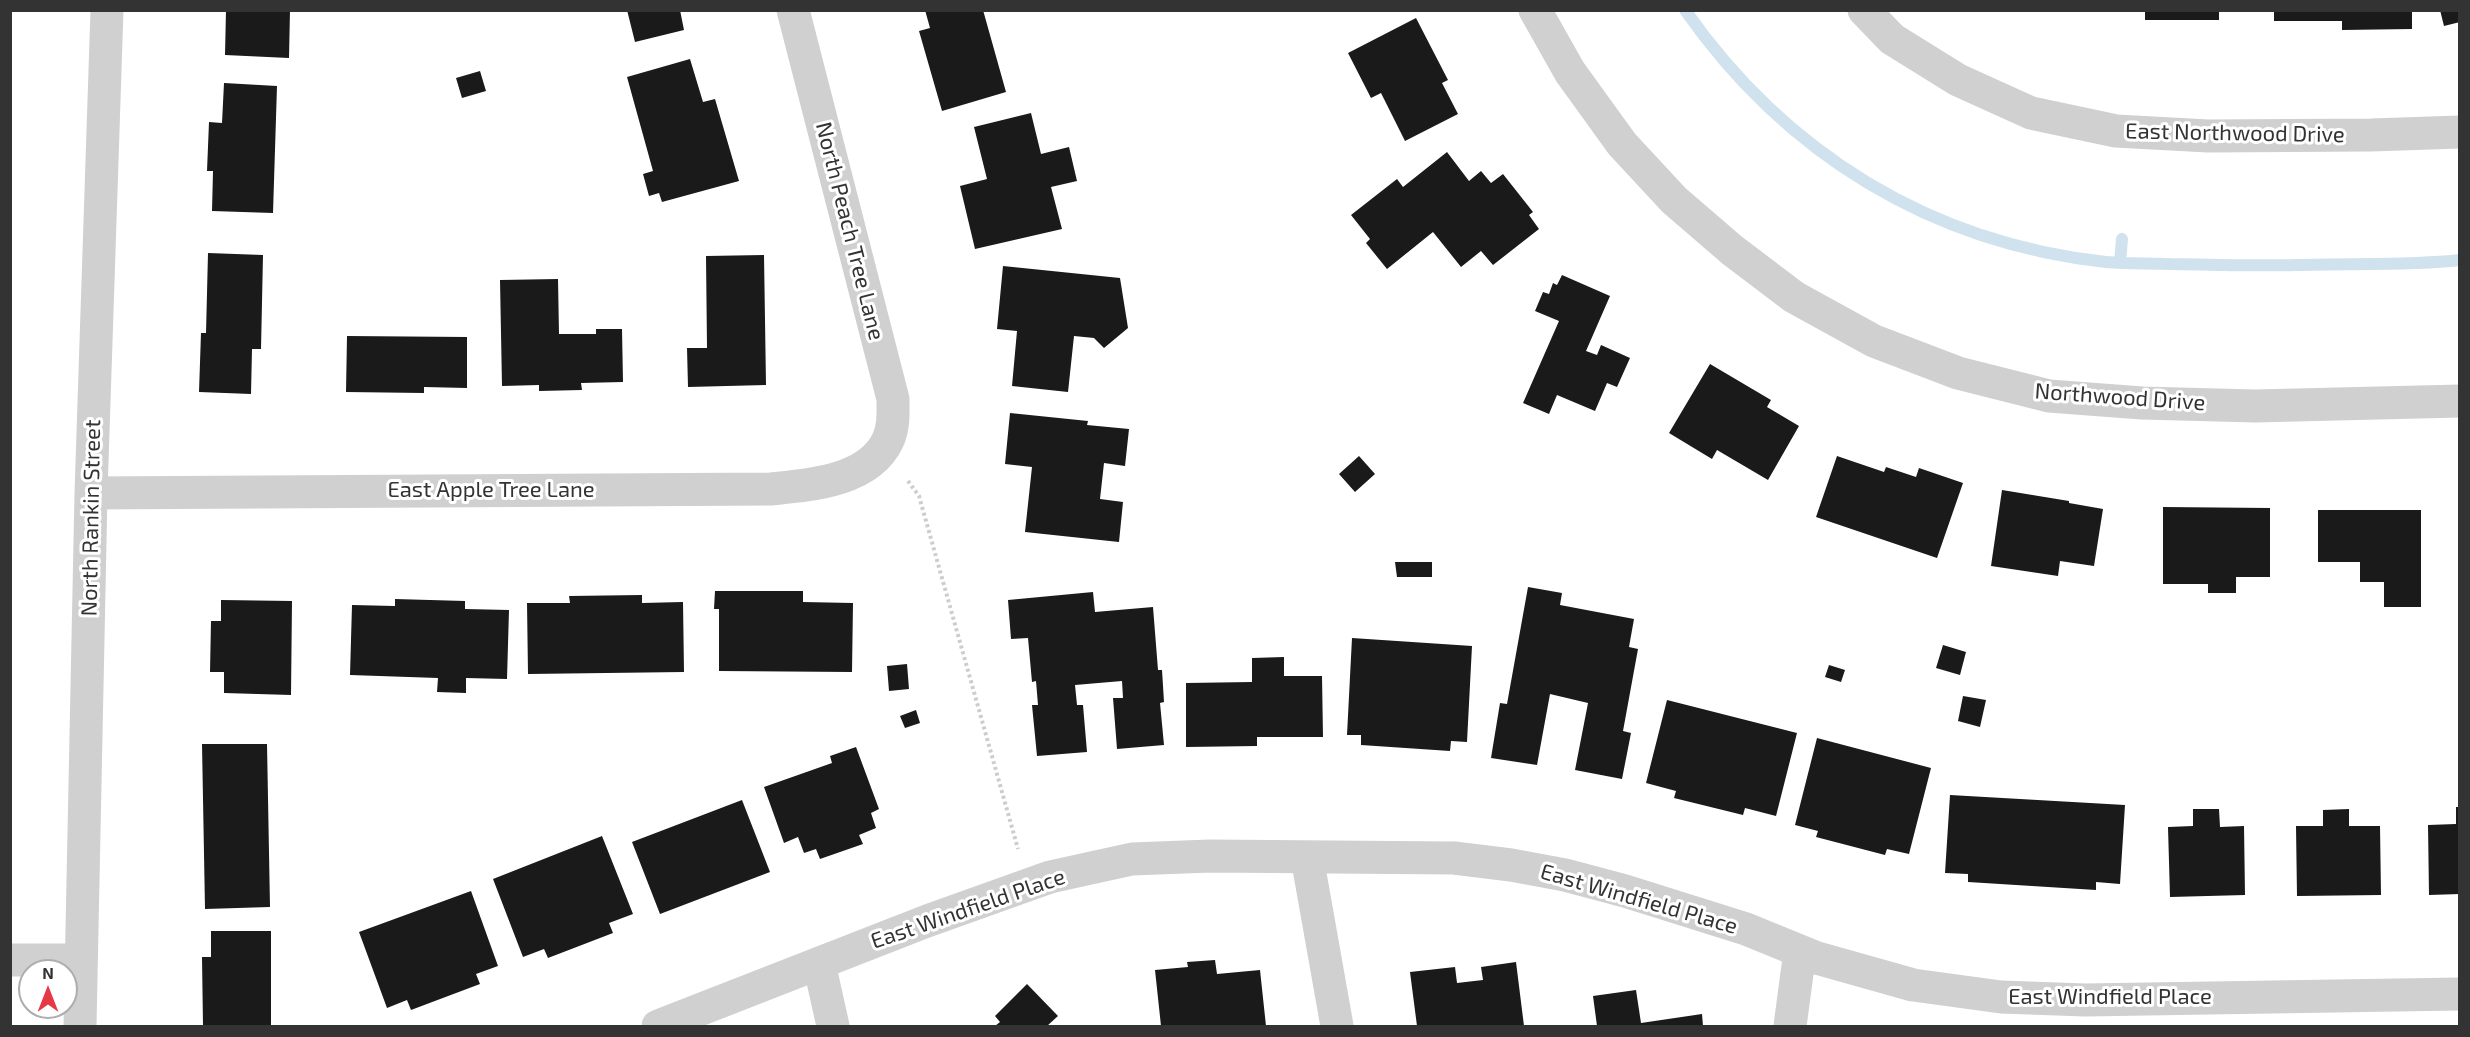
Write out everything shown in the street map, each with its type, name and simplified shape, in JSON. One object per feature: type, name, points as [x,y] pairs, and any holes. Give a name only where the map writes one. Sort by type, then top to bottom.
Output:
[{"type":"street","name":"North Rankin Street","points":[[80,1026],[91,493],[107,10]]},
{"type":"street","name":"North Peach Tree Lane","points":[[793,10],[893,399],[893,424],[889,440],[882,451]]},
{"type":"street","name":"Northwood Drive","points":[[1535,10],[1570,72],[1622,144],[1674,200],[1732,250],[1794,297],[1874,341],[1958,373],[2049,396],[2142,404],[2255,406],[2460,400]]},
{"type":"street","name":"East Northwood Drive","points":[[1864,10],[1892,39],[1958,80],[2031,113],[2116,131],[2208,136],[2460,132]]},
{"type":"street","name":"East Apple Tree Lane","points":[[91,493],[771,489],[803,486],[864,468],[882,451]]},
{"type":"street","name":"East Windfield Place","points":[[658,1026],[927,921],[1050,877],[1132,859],[1210,856],[1454,858],[1510,865],[1565,875],[1625,891],[1746,929],[1817,958],[1912,985],[2001,997],[2085,1000],[2460,994]]},
{"type":"street","points":[[1307,857],[1337,1026]]},
{"type":"street","points":[[1790,1026],[1800,951]]},
{"type":"street","points":[[10,960],[81,960]]},
{"type":"street","points":[[819,963],[833,1026]]},
{"type":"path","points":[[882,451],[919,496],[1030,884]]},
{"type":"building","points":[[226,10],[290,10],[289,58],[225,55]]},
{"type":"building","points":[[627,10],[680,10],[684,30],[635,42]]},
{"type":"building","points":[[925,10],[983,10],[1006,92],[942,111],[919,31],[930,28]]},
{"type":"building","points":[[2145,10],[2219,10],[2219,20],[2145,20]]},
{"type":"building","points":[[2274,10],[2412,10],[2412,29],[2342,30],[2342,21],[2274,21]]},
{"type":"building","points":[[2440,10],[2460,10],[2460,22],[2444,26]]},
{"type":"building","points":[[1416,18],[1448,80],[1442,83],[1458,114],[1405,141],[1381,93],[1371,98],[1348,53]]},
{"type":"building","points":[[690,59],[703,102],[715,99],[739,181],[662,202],[659,193],[649,196],[643,174],[653,171],[627,77]]},
{"type":"building","points":[[480,71],[486,91],[462,98],[456,78]]},
{"type":"building","points":[[224,83],[277,86],[273,213],[212,211],[213,171],[207,171],[209,122],[222,123]]},
{"type":"building","points":[[1031,113],[1041,154],[1069,147],[1077,181],[1051,187],[1062,229],[975,249],[960,186],[987,179],[974,127]]},
{"type":"building","points":[[1447,152],[1469,181],[1481,171],[1491,183],[1503,174],[1533,212],[1529,215],[1539,229],[1493,265],[1481,251],[1461,267],[1433,232],[1387,269],[1366,243],[1370,239],[1351,215],[1397,179],[1403,187]]},
{"type":"building","points":[[208,253],[263,255],[261,349],[252,349],[251,394],[199,392],[201,333],[206,333]]},
{"type":"building","points":[[764,255],[766,385],[688,387],[687,348],[707,348],[706,256]]},
{"type":"building","points":[[1003,266],[1120,278],[1128,328],[1104,348],[1094,338],[1074,336],[1068,392],[1012,386],[1017,331],[997,329]]},
{"type":"building","points":[[1562,275],[1610,296],[1586,351],[1597,355],[1601,345],[1630,358],[1617,387],[1607,383],[1595,411],[1557,395],[1549,414],[1523,403],[1559,321],[1535,311],[1543,292],[1549,294],[1553,283],[1557,285]]},
{"type":"building","points":[[558,279],[559,334],[596,334],[596,329],[622,329],[623,382],[581,383],[582,390],[539,391],[539,385],[502,386],[500,280]]},
{"type":"building","points":[[347,336],[467,337],[467,388],[424,387],[424,393],[346,392]]},
{"type":"building","points":[[1710,364],[1771,400],[1767,407],[1799,426],[1768,480],[1717,450],[1712,459],[1669,433]]},
{"type":"building","points":[[1010,413],[1088,421],[1087,425],[1129,429],[1125,466],[1104,463],[1100,499],[1123,502],[1119,542],[1025,532],[1032,467],[1005,464]]},
{"type":"building","points":[[1359,456],[1375,474],[1355,492],[1339,474]]},
{"type":"building","points":[[1837,456],[1884,472],[1886,467],[1916,477],[1919,468],[1963,483],[1937,558],[1816,517]]},
{"type":"building","points":[[2002,490],[2103,509],[2094,566],[2060,561],[2058,576],[1991,566]]},
{"type":"building","points":[[2163,507],[2270,508],[2270,577],[2236,577],[2236,593],[2208,593],[2208,584],[2163,584]]},
{"type":"building","points":[[2318,510],[2421,510],[2421,607],[2384,607],[2384,582],[2360,582],[2360,562],[2318,562]]},
{"type":"building","points":[[1395,562],[1432,562],[1432,577],[1397,577]]},
{"type":"building","points":[[1528,587],[1562,593],[1560,605],[1634,619],[1629,647],[1638,649],[1623,731],[1631,733],[1622,779],[1575,770],[1588,703],[1550,694],[1537,765],[1491,758],[1500,703],[1507,704]]},
{"type":"building","points":[[715,591],[803,591],[803,602],[853,603],[852,672],[719,671],[719,609],[714,609]]},
{"type":"building","points":[[1093,592],[1095,612],[1153,607],[1158,670],[1162,670],[1164,702],[1160,703],[1164,745],[1117,749],[1113,698],[1123,698],[1122,681],[1075,685],[1077,705],[1083,705],[1087,752],[1037,756],[1032,705],[1038,705],[1036,681],[1032,682],[1028,638],[1011,639],[1008,600]]},
{"type":"building","points":[[642,595],[642,603],[683,602],[684,672],[528,674],[527,603],[570,603],[569,596]]},
{"type":"building","points":[[395,599],[465,601],[465,609],[509,610],[507,679],[466,678],[466,693],[437,692],[438,678],[350,675],[352,605],[395,606]]},
{"type":"building","points":[[221,600],[292,601],[291,695],[224,693],[224,672],[210,672],[211,621],[221,621]]},
{"type":"building","points":[[1352,638],[1472,646],[1467,742],[1451,741],[1450,751],[1361,745],[1361,735],[1347,735]]},
{"type":"building","points":[[1943,645],[1966,652],[1960,675],[1936,668]]},
{"type":"building","points":[[1284,657],[1284,676],[1322,676],[1323,737],[1257,737],[1257,746],[1186,747],[1186,683],[1252,682],[1252,658]]},
{"type":"building","points":[[907,664],[909,689],[889,691],[887,666]]},
{"type":"building","points":[[1829,665],[1845,670],[1841,682],[1825,677]]},
{"type":"building","points":[[1963,696],[1986,700],[1980,727],[1958,721]]},
{"type":"building","points":[[1667,700],[1797,733],[1776,816],[1745,808],[1743,815],[1674,798],[1676,791],[1646,783]]},
{"type":"building","points":[[916,710],[920,723],[905,728],[900,716]]},
{"type":"building","points":[[1817,738],[1931,768],[1909,854],[1887,849],[1885,855],[1816,837],[1818,831],[1795,825]]},
{"type":"building","points":[[202,744],[267,744],[270,907],[205,909]]},
{"type":"building","points":[[856,747],[879,809],[871,813],[876,828],[859,835],[863,844],[820,859],[816,849],[804,853],[798,837],[784,843],[764,787],[832,763],[830,756]]},
{"type":"building","points":[[1950,795],[2125,805],[2120,884],[2096,882],[2096,890],[1968,882],[1968,874],[1945,873]]},
{"type":"building","points":[[742,800],[770,872],[660,914],[632,842]]},
{"type":"building","points":[[2456,807],[2460,807],[2460,894],[2429,895],[2428,825],[2456,824]]},
{"type":"building","points":[[2193,809],[2219,809],[2220,827],[2244,826],[2245,895],[2170,897],[2168,827],[2193,826]]},
{"type":"building","points":[[2349,809],[2349,826],[2380,826],[2381,895],[2297,896],[2296,826],[2323,826],[2323,810]]},
{"type":"building","points":[[602,836],[633,914],[609,923],[613,933],[548,958],[544,949],[523,957],[493,879]]},
{"type":"building","points":[[471,891],[498,966],[476,974],[480,984],[411,1010],[407,1000],[387,1008],[359,932]]},
{"type":"building","points":[[211,931],[271,931],[271,1026],[203,1026],[202,957],[211,957]]},
{"type":"building","points":[[1215,960],[1217,974],[1260,970],[1266,1026],[1161,1026],[1155,970],[1188,967],[1187,962]]},
{"type":"building","points":[[1516,962],[1524,1026],[1417,1026],[1410,972],[1455,967],[1457,983],[1483,980],[1481,967]]},
{"type":"building","points":[[1027,984],[1058,1016],[1047,1026],[995,1026],[1000,1022],[995,1016]]},
{"type":"building","points":[[1636,990],[1641,1023],[1702,1014],[1703,1026],[1597,1026],[1593,996]]},
{"type":"waterway","points":[[1685,10],[1725,61],[1769,107],[1816,148],[1868,183],[1923,212],[1981,235],[2042,252],[2114,263],[2399,264],[2460,260]]},
{"type":"waterway","points":[[2120,262],[2122,239]]}]
